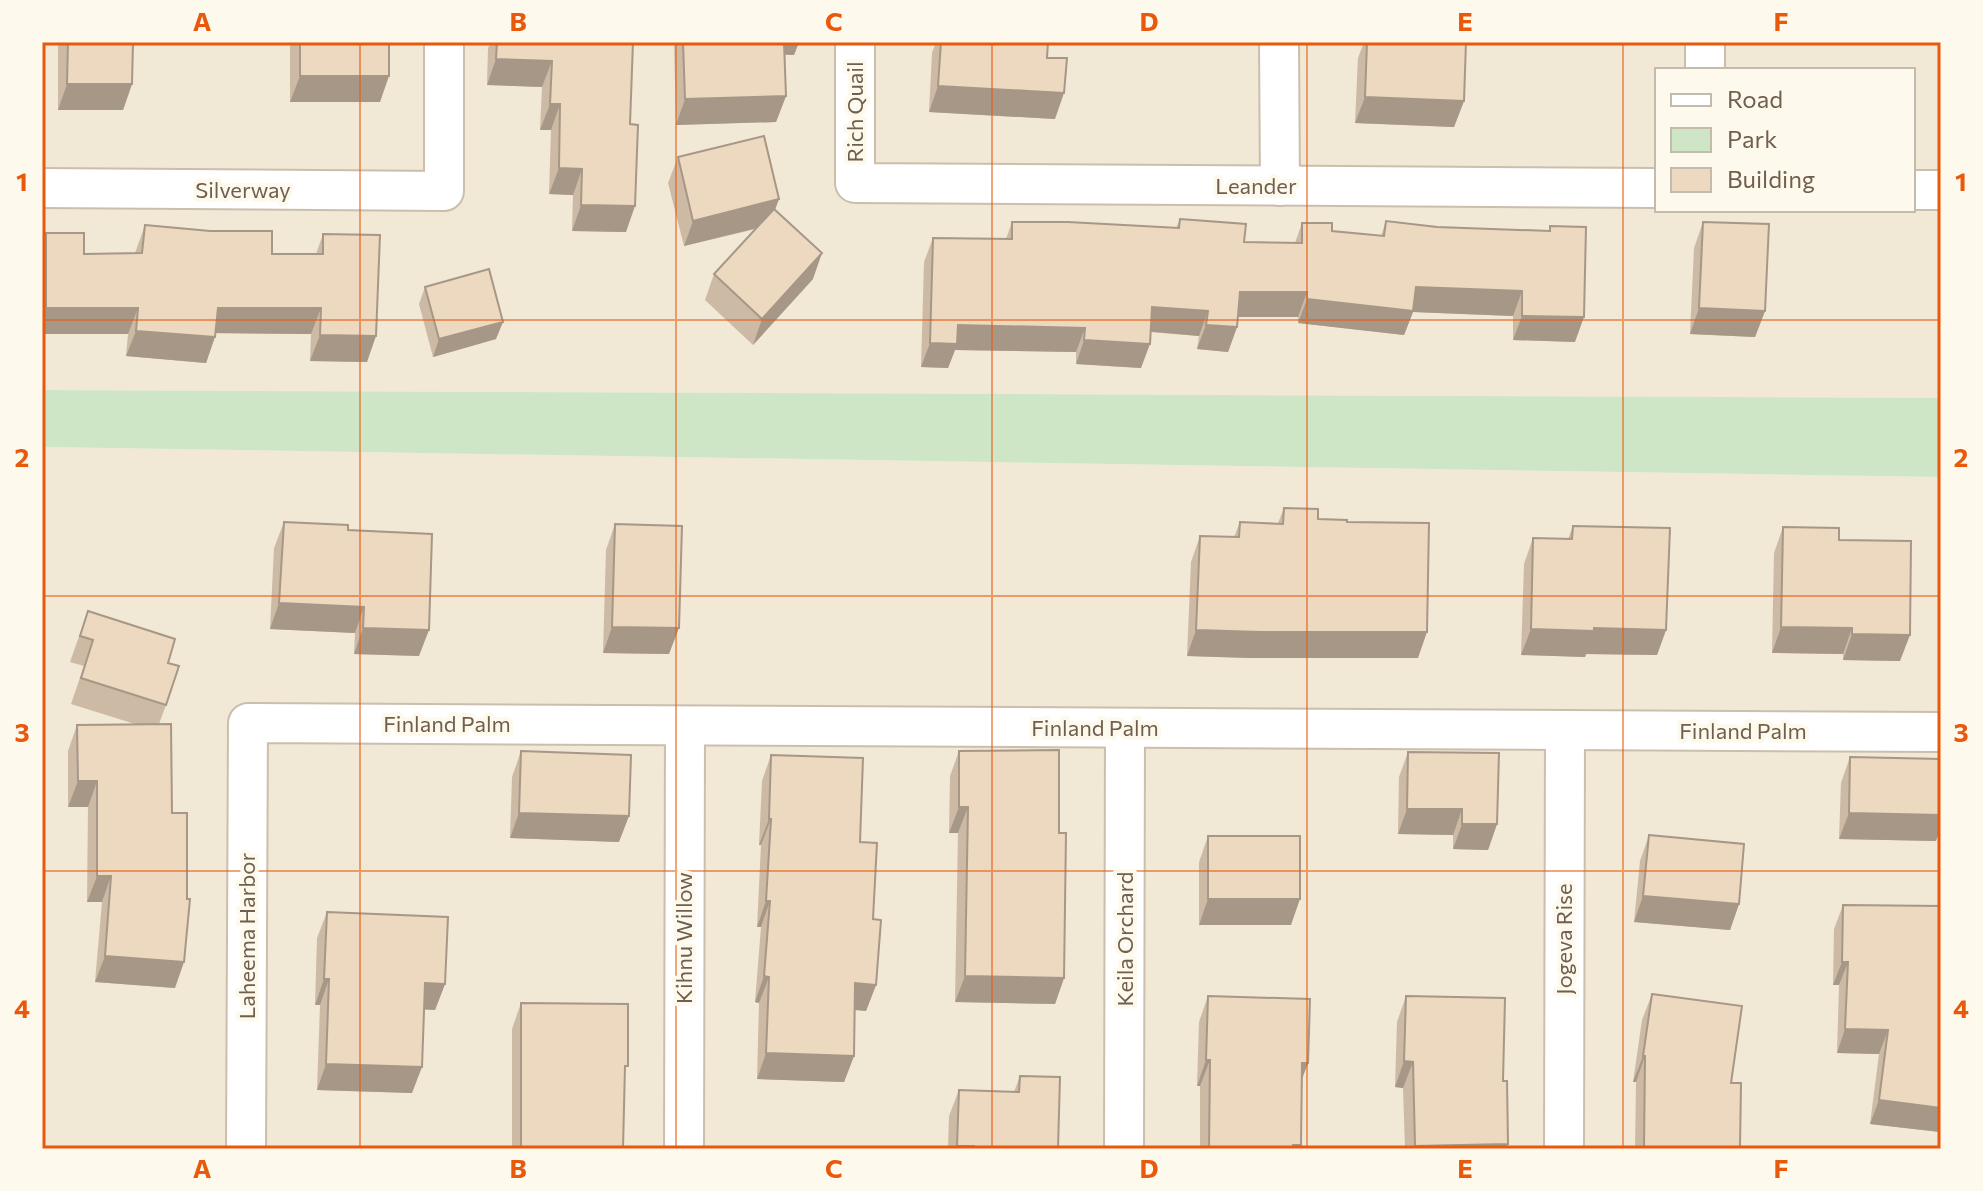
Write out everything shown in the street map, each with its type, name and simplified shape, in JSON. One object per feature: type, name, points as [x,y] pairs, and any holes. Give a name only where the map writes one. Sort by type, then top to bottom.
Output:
[{"type":"street","name":"Silverway","points":[[42,188],[444,191],[444,42]]},
{"type":"street","name":"Rich Quail","points":[[855,42],[855,183]]},
{"type":"street","points":[[1279,42],[1280,186]]},
{"type":"street","points":[[1705,42],[1705,68]]},
{"type":"street","name":"Leander","points":[[855,183],[1655,188]]},
{"type":"street","points":[[1915,190],[1941,190]]},
{"type":"street","name":"Finland Palm","points":[[248,723],[1941,732]]},
{"type":"street","name":"Laheema Harbor","points":[[246,1149],[248,723]]},
{"type":"street","name":"Kihnu Willow","points":[[684,1149],[685,726]]},
{"type":"street","name":"Keila Orchard","points":[[1124,1149],[1125,729]]},
{"type":"street","name":"Jogeva Rise","points":[[1564,1149],[1565,730]]},
{"type":"shaded area","points":[[42,42],[1941,42],[1941,398],[42,390]]},
{"type":"shaded area","points":[[43,447],[1941,477],[1941,1149],[42,1149]]},
{"type":"green space","points":[[42,390],[1941,398],[1941,477],[43,447],[42,476]]},
{"type":"building","points":[[68,42],[133,42],[132,84],[67,84]]},
{"type":"building","points":[[300,42],[389,42],[389,76],[300,76]]},
{"type":"building","points":[[497,42],[633,42],[630,124],[638,125],[635,206],[581,205],[582,169],[559,168],[560,104],[550,104],[552,61],[496,59]]},
{"type":"building","points":[[683,42],[784,42],[786,96],[685,99]]},
{"type":"building","points":[[941,42],[1048,42],[1047,58],[1067,58],[1064,93],[938,86]]},
{"type":"building","points":[[1367,42],[1466,42],[1464,101],[1365,97]]},
{"type":"building","points":[[764,136],[779,199],[693,221],[678,157]]},
{"type":"building","points":[[774,209],[822,253],[762,319],[714,274]]},
{"type":"building","points":[[1180,219],[1246,224],[1244,242],[1302,243],[1302,223],[1332,223],[1332,231],[1384,236],[1386,221],[1437,227],[1550,231],[1550,226],[1586,227],[1584,317],[1522,316],[1522,291],[1416,287],[1413,311],[1307,299],[1307,292],[1240,292],[1237,327],[1206,325],[1208,311],[1152,307],[1150,344],[1084,340],[1085,328],[958,325],[957,344],[930,343],[933,238],[1012,239],[1012,222],[1179,228]]},
{"type":"building","points":[[1703,222],[1769,224],[1765,311],[1699,308]]},
{"type":"building","points":[[145,225],[210,231],[272,231],[272,254],[323,254],[323,234],[380,235],[376,336],[320,335],[321,308],[218,308],[215,337],[136,331],[138,308],[46,308],[46,233],[84,233],[84,254],[142,253]]},
{"type":"building","points":[[489,269],[503,322],[439,339],[425,287]]},
{"type":"building","points":[[1284,508],[1318,509],[1318,519],[1347,522],[1429,523],[1427,632],[1196,630],[1200,536],[1239,537],[1240,522],[1283,524]]},
{"type":"building","points":[[284,522],[348,525],[348,530],[432,534],[429,630],[363,628],[364,607],[279,603]]},
{"type":"building","points":[[615,524],[682,526],[679,628],[612,627]]},
{"type":"building","points":[[1573,526],[1670,528],[1666,630],[1531,629],[1533,538],[1572,539]]},
{"type":"building","points":[[1783,527],[1839,528],[1839,540],[1911,541],[1910,635],[1852,634],[1852,628],[1781,627]]},
{"type":"building","points":[[88,611],[175,639],[168,663],[179,666],[166,705],[81,678],[93,640],[80,636]]},
{"type":"building","points":[[171,724],[172,813],[187,813],[187,899],[190,899],[184,962],[105,956],[111,876],[97,876],[97,781],[78,781],[77,725]]},
{"type":"building","points":[[1059,750],[1059,833],[1066,833],[1064,978],[965,976],[968,807],[959,807],[959,751]]},
{"type":"building","points":[[521,751],[631,755],[629,816],[519,813]]},
{"type":"building","points":[[1408,752],[1499,753],[1497,824],[1462,824],[1462,809],[1407,809]]},
{"type":"building","points":[[771,755],[863,758],[860,842],[877,843],[873,919],[881,920],[876,985],[855,983],[854,1056],[766,1053],[769,977],[764,976],[770,901],[766,901]]},
{"type":"building","points":[[1850,757],[1941,759],[1941,815],[1849,813]]},
{"type":"building","points":[[1649,835],[1744,844],[1739,904],[1643,896]]},
{"type":"building","points":[[1208,836],[1300,836],[1300,899],[1208,899]]},
{"type":"building","points":[[1843,905],[1941,906],[1941,1108],[1879,1100],[1888,1030],[1845,1029],[1848,962],[1842,962]]},
{"type":"building","points":[[327,912],[448,917],[445,984],[425,983],[422,1067],[326,1064],[329,979],[324,979]]},
{"type":"building","points":[[1652,994],[1742,1006],[1731,1083],[1741,1083],[1740,1147],[1644,1147],[1643,1056]]},
{"type":"building","points":[[1208,996],[1310,999],[1308,1063],[1302,1063],[1301,1145],[1293,1145],[1293,1149],[1209,1149],[1210,1060],[1206,1060]]},
{"type":"building","points":[[1406,996],[1505,998],[1503,1081],[1507,1081],[1508,1144],[1415,1146],[1413,1062],[1404,1061]]},
{"type":"building","points":[[521,1003],[628,1004],[623,1149],[521,1149]]},
{"type":"building","points":[[1020,1076],[1060,1077],[1058,1149],[974,1149],[974,1146],[957,1146],[959,1090],[1019,1092]]}]
